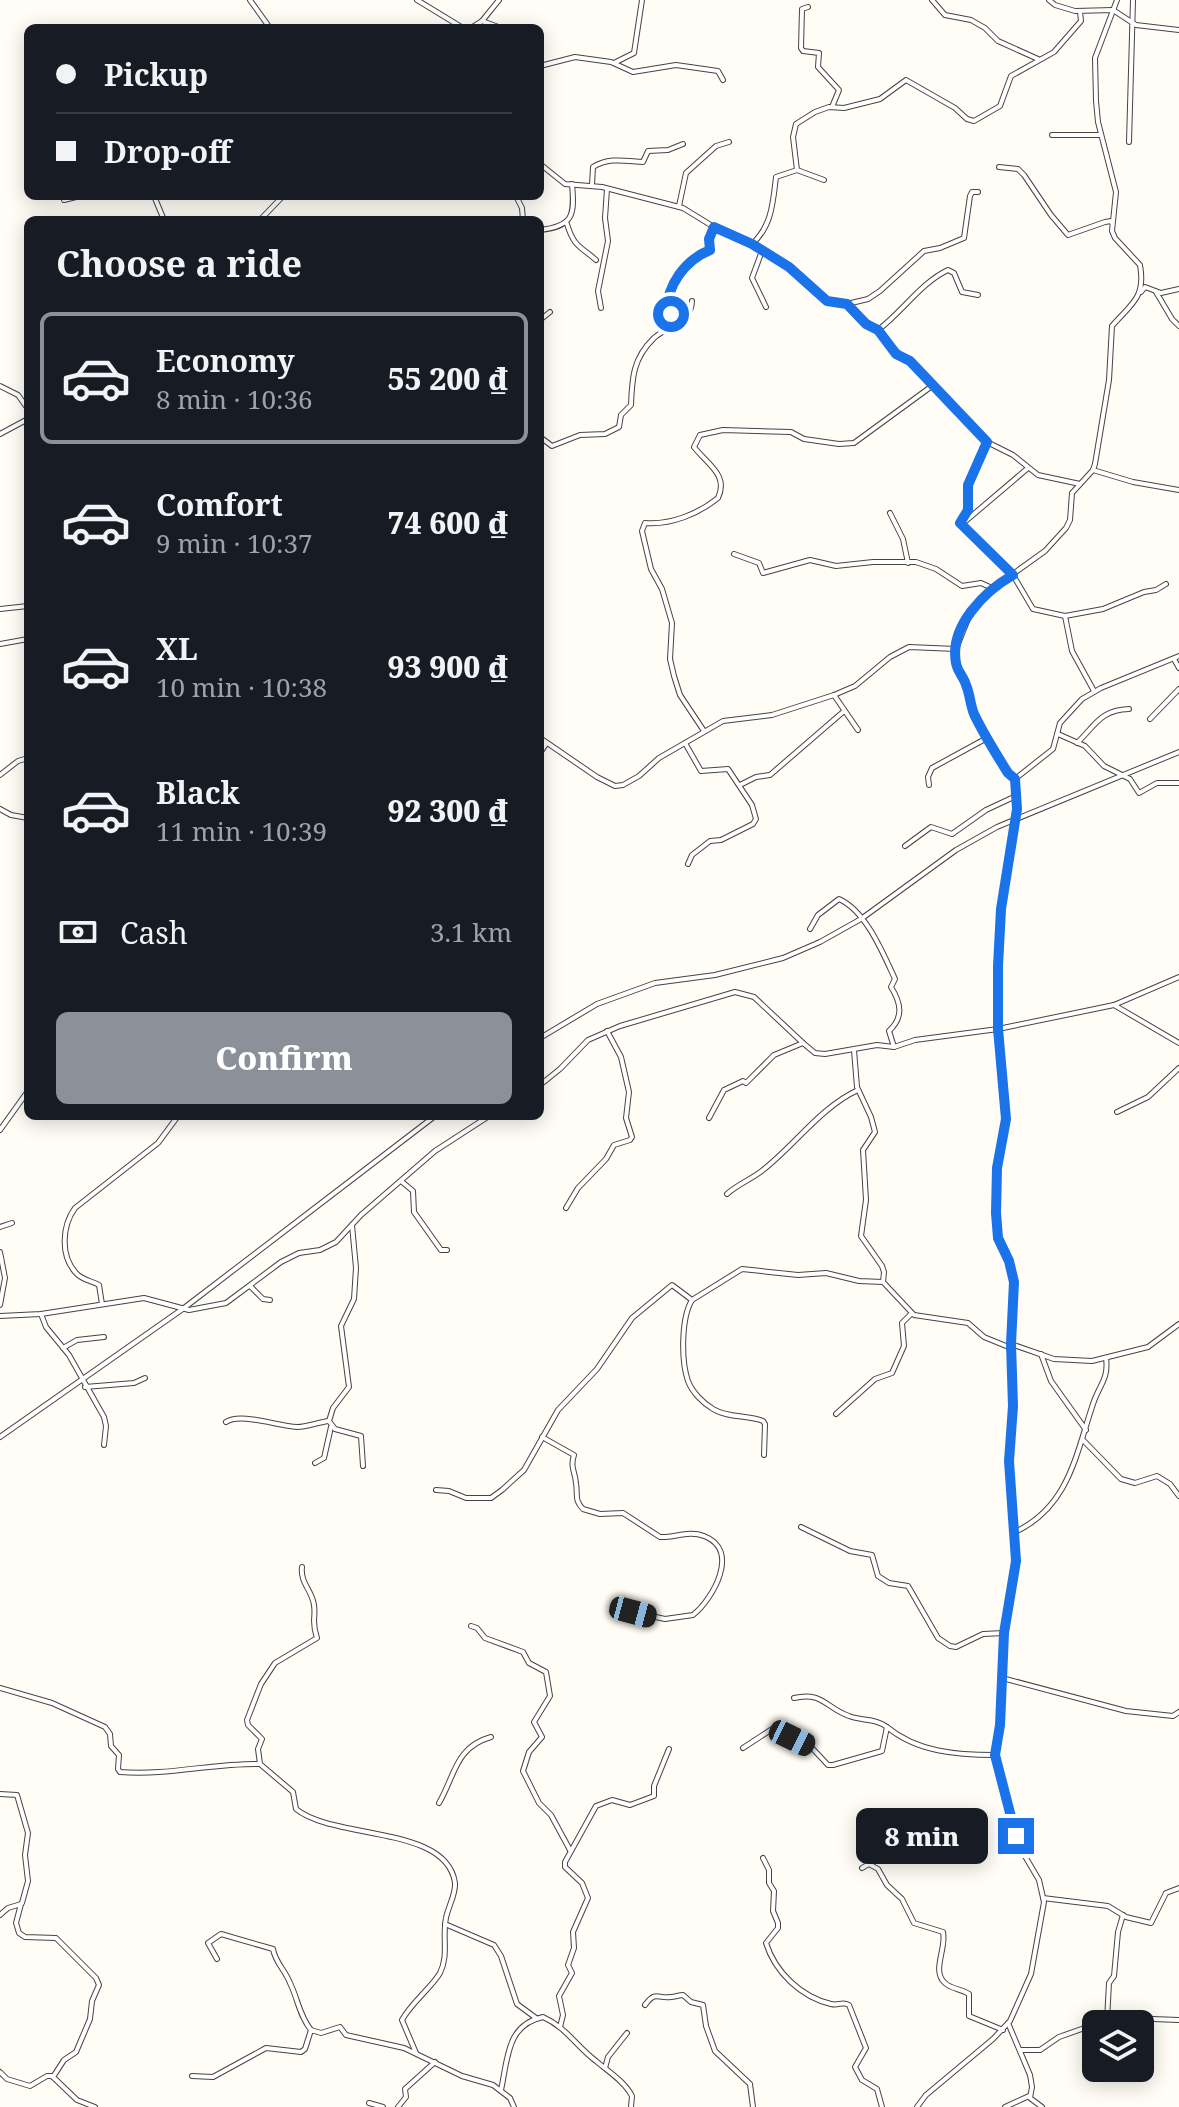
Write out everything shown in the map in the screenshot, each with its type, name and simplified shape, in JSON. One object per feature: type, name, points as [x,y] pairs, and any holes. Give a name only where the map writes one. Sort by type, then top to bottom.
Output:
[{"type":"street","points":[[250,0],[267,24]]},
{"type":"street","points":[[417,0],[456,24]]},
{"type":"street","points":[[477,24],[499,0]]},
{"type":"street","points":[[614,63],[634,53],[642,0]]},
{"type":"street","points":[[932,0],[945,15],[971,20],[998,41],[1038,59]]},
{"type":"street","points":[[1049,0],[1055,5],[1080,12],[1113,10],[1133,24],[1179,30]]},
{"type":"street","points":[[1112,226],[1116,192],[1101,135],[1095,58],[1117,0]]},
{"type":"street","points":[[1129,142],[1133,0]]},
{"type":"street","points":[[808,7],[802,9],[801,48],[820,53],[818,67],[839,90],[832,107]]},
{"type":"street","points":[[797,170],[795,126],[815,112],[880,99],[906,80],[974,121],[1000,106],[1009,77],[1062,46],[1081,21],[1080,12]]},
{"type":"street","points":[[482,21],[490,24]]},
{"type":"street","points":[[544,65],[575,57],[614,63],[633,72],[676,65],[721,72],[723,80]]},
{"type":"street","points":[[1052,135],[1101,135]]},
{"type":"street","points":[[679,206],[686,173],[716,146],[729,142]]},
{"type":"street","points":[[592,185],[593,167],[599,163],[616,159],[643,162],[649,150],[668,150],[683,144]]},
{"type":"street","points":[[544,167],[562,183],[592,185],[679,206],[794,270],[827,301],[847,304],[868,299],[880,291],[924,251],[964,238],[970,196],[972,192],[978,192]]},
{"type":"street","points":[[999,167],[1018,169],[1068,235],[1111,221],[1115,238],[1140,265],[1140,293]]},
{"type":"street","points":[[752,244],[768,223],[777,176],[797,170],[824,180]]},
{"type":"street","points":[[572,184],[574,205],[567,224],[571,238],[579,250],[596,260]]},
{"type":"street","points":[[601,308],[598,291],[608,241],[605,220],[607,189]]},
{"type":"street","points":[[264,216],[279,200]]},
{"type":"street","points":[[544,229],[567,224]]},
{"type":"street","points":[[670,326],[671,312],[667,313],[667,305],[678,274],[710,250],[709,239],[714,227]]},
{"type":"street","points":[[762,251],[752,278],[766,307]]},
{"type":"street","points":[[878,330],[897,316],[928,283],[948,270],[954,273],[962,292],[978,295]]},
{"type":"street","points":[[1015,779],[1008,773],[973,713],[966,683],[956,665],[956,649],[970,614],[992,588],[1048,548],[1068,526],[1074,490],[1093,470],[1109,380],[1113,323],[1132,307],[1145,287],[1161,293],[1179,289]]},
{"type":"street","points":[[1156,291],[1179,326]]},
{"type":"street","points":[[544,440],[552,446],[580,435],[605,434],[618,429],[621,415],[631,405],[631,378],[638,360],[653,339],[682,321],[692,301]]},
{"type":"street","points":[[847,304],[866,324],[878,330],[896,354],[910,361],[987,442],[1001,447],[1046,478],[1080,484]]},
{"type":"street","points":[[544,317],[550,312]]},
{"type":"street","points":[[0,386],[18,395],[24,403]]},
{"type":"street","points":[[704,731],[678,692],[670,659],[672,623],[662,589],[651,569],[642,531],[645,523],[662,525],[718,498],[722,486],[719,473],[694,447],[700,435],[727,430],[792,432],[804,439],[854,443],[932,386]]},
{"type":"street","points":[[0,434],[24,421]]},
{"type":"street","points":[[961,525],[968,508],[968,485],[987,442]]},
{"type":"street","points":[[961,525],[1028,468]]},
{"type":"street","points":[[1093,470],[1133,482],[1179,490]]},
{"type":"street","points":[[890,513],[903,539],[908,563]]},
{"type":"street","points":[[961,525],[1013,575],[1033,609],[1065,616],[1103,609],[1166,584]]},
{"type":"street","points":[[734,554],[757,562],[763,573],[810,560],[836,566],[916,562],[936,569],[962,586],[981,583],[992,588]]},
{"type":"street","points":[[0,609],[24,606]]},
{"type":"street","points":[[1065,616],[1072,651],[1094,691]]},
{"type":"street","points":[[0,644],[24,640]]},
{"type":"street","points":[[544,747],[546,744],[597,777],[619,786],[629,782],[659,758],[723,721],[772,715],[834,695],[855,686],[904,648],[956,649]]},
{"type":"street","points":[[917,2107],[926,2095],[1008,2023],[1031,1974],[1041,1928],[1043,1898],[1039,1880],[1016,1836],[995,1755],[1004,1633],[1016,1561],[1009,1461],[1013,1406],[1011,1346],[1014,1282],[997,1232],[997,1168],[1006,1119],[998,1029],[1000,928],[1016,818],[1015,779],[1049,754],[1064,717],[1094,691],[1177,658],[1179,668]]},
{"type":"street","points":[[1150,719],[1179,689]]},
{"type":"street","points":[[834,695],[858,730]]},
{"type":"street","points":[[1077,743],[1098,718],[1129,709]]},
{"type":"street","points":[[739,786],[756,777],[770,775],[843,712]]},
{"type":"street","points":[[1058,734],[1091,751],[1104,766],[1130,779],[1139,793],[1157,783],[1179,783]]},
{"type":"street","points":[[929,785],[932,768],[987,738]]},
{"type":"street","points":[[685,743],[701,771],[726,768],[752,805],[756,821],[723,839],[710,841],[690,856],[688,864]]},
{"type":"street","points":[[544,1036],[597,1004],[655,983],[715,975],[783,958],[820,942],[861,919],[956,850],[1016,818],[1179,752]]},
{"type":"street","points":[[0,775],[24,759]]},
{"type":"street","points":[[905,846],[931,827],[952,834],[986,810],[1016,796]]},
{"type":"street","points":[[0,809],[24,817]]},
{"type":"street","points":[[810,929],[818,915],[839,899],[861,919],[874,937],[895,979],[891,987],[900,1006],[896,1024],[889,1031],[894,1047]]},
{"type":"street","points":[[544,1082],[580,1046],[607,1031],[740,992],[754,997],[803,1043],[820,1054],[877,1045],[894,1047],[915,1040],[998,1029],[1114,1005],[1179,977]]},
{"type":"street","points":[[1114,1005],[1179,1043]]},
{"type":"street","points":[[566,1208],[578,1188],[604,1163],[614,1145],[632,1137],[626,1118],[629,1092],[621,1057],[607,1031]]},
{"type":"street","points":[[709,1118],[724,1090],[743,1081],[746,1083],[774,1055],[803,1043]]},
{"type":"street","points":[[854,1050],[858,1090],[875,1132],[863,1153],[866,1200],[861,1236],[882,1266],[883,1282]]},
{"type":"street","points":[[1117,1112],[1148,1097],[1179,1068]]},
{"type":"street","points":[[727,1194],[761,1172],[827,1111],[858,1090]]},
{"type":"street","points":[[0,1130],[24,1097]]},
{"type":"street","points":[[102,1304],[99,1285],[83,1278],[69,1262],[64,1232],[66,1222],[75,1208],[158,1143],[175,1120]]},
{"type":"street","points":[[0,1437],[184,1308],[430,1120]]},
{"type":"street","points":[[0,1316],[41,1314],[144,1298],[184,1308],[213,1307],[226,1303],[293,1255],[331,1245],[435,1151],[483,1120]]},
{"type":"street","points":[[401,1181],[413,1191],[413,1208],[421,1225],[441,1250],[447,1250]]},
{"type":"street","points":[[0,1227],[12,1223]]},
{"type":"street","points":[[315,1463],[324,1458],[333,1408],[349,1387],[341,1326],[354,1299],[356,1268],[352,1225]]},
{"type":"street","points":[[0,1252],[5,1278],[0,1305]]},
{"type":"street","points":[[764,1455],[765,1424],[759,1419],[722,1414],[712,1409],[690,1385],[682,1326],[692,1300],[742,1269],[798,1275],[826,1273],[853,1280],[883,1282],[912,1313],[920,1317],[968,1323],[984,1337],[1069,1360],[1106,1358],[1148,1347],[1179,1324]]},
{"type":"street","points":[[436,1490],[466,1498],[493,1497],[524,1470],[564,1402],[589,1379],[611,1352],[632,1318],[672,1285],[692,1300]]},
{"type":"street","points":[[250,1286],[263,1299],[270,1300]]},
{"type":"street","points":[[836,1414],[875,1379],[892,1373],[904,1346],[902,1323],[912,1313]]},
{"type":"street","points":[[41,1314],[46,1327],[69,1355],[104,1417],[104,1445]]},
{"type":"street","points":[[63,1348],[77,1340],[104,1337]]},
{"type":"street","points":[[1041,1354],[1051,1381],[1086,1430]]},
{"type":"street","points":[[1015,1532],[1039,1517],[1065,1487],[1093,1402],[1107,1374],[1106,1358]]},
{"type":"street","points":[[85,1387],[134,1383],[145,1378]]},
{"type":"street","points":[[226,1422],[241,1417],[261,1423],[299,1427],[330,1424],[361,1436],[363,1466]]},
{"type":"street","points":[[542,1437],[574,1455],[571,1463],[576,1485],[575,1498],[583,1509],[600,1514],[623,1513],[660,1537],[699,1535],[716,1546],[723,1562],[722,1569],[711,1593],[693,1615],[665,1619],[633,1612]]},
{"type":"street","points":[[1083,1440],[1121,1479],[1135,1483],[1157,1476],[1170,1484],[1179,1496]]},
{"type":"street","points":[[801,1527],[850,1551],[872,1555],[878,1576],[889,1583],[908,1586],[938,1638],[950,1646],[956,1647],[983,1634],[1004,1633]]},
{"type":"street","points":[[260,1764],[258,1749],[262,1739],[247,1720],[261,1684],[281,1658],[317,1638],[312,1625],[314,1604],[301,1576],[302,1567]]},
{"type":"street","points":[[471,1626],[485,1638],[523,1652],[530,1664],[546,1672],[550,1696],[534,1722],[542,1737],[529,1752],[522,1769],[539,1803],[553,1817],[570,1850]]},
{"type":"street","points":[[1002,1678],[1126,1711],[1173,1716],[1179,1712]]},
{"type":"street","points":[[0,1688],[52,1703],[105,1727],[110,1734],[111,1746],[119,1755],[120,1772],[170,1772],[260,1764],[293,1792],[296,1809],[303,1815],[325,1825],[417,1844],[443,1858],[455,1887],[445,1924],[446,1951],[441,1970],[402,2018],[416,2053]]},
{"type":"street","points":[[794,1698],[810,1695],[829,1703],[845,1715],[878,1722],[903,1739],[940,1751],[995,1755]]},
{"type":"street","points":[[743,1748],[772,1729],[813,1749],[828,1765],[833,1765],[882,1751],[887,1727]]},
{"type":"street","points":[[439,1803],[461,1755],[478,1742],[491,1737]]},
{"type":"street","points":[[560,2027],[563,2015],[559,1996],[572,1973],[568,1965],[574,1948],[573,1932],[588,1898],[582,1883],[565,1867],[570,1850],[596,1806],[612,1800],[630,1805],[654,1796],[654,1786],[669,1749]]},
{"type":"street","points":[[0,1794],[17,1795],[27,1827],[25,1855],[29,1876],[16,1923],[19,1933],[25,1937],[56,1938],[96,1978],[99,1985],[92,2001],[90,2019],[76,2052],[64,2060],[53,2077]]},
{"type":"street","points":[[763,1858],[774,1891],[773,1911],[778,1923],[778,1928],[766,1943],[769,1954],[782,1974],[796,1987],[831,2004],[843,2002],[849,2005],[866,2048],[855,2067],[862,2080],[877,2089],[882,2107]]},
{"type":"street","points":[[862,1868],[870,1864],[878,1869],[886,1884],[903,1901],[914,1923],[943,1932],[941,1979],[947,1985],[969,1994],[969,2016],[1003,2030]]},
{"type":"street","points":[[1043,1898],[1108,1906],[1123,1915],[1151,1923],[1166,1893],[1179,1888]]},
{"type":"street","points":[[0,1915],[8,1908],[21,1904]]},
{"type":"street","points":[[1108,2010],[1109,1983],[1114,1976],[1118,1932],[1123,1915]]},
{"type":"street","points":[[445,1924],[494,1945],[506,1967],[517,2004],[537,2018]]},
{"type":"street","points":[[217,1959],[208,1943],[221,1934],[273,1949],[274,1958],[289,1980],[303,2020],[311,2030],[321,2033],[340,2027],[346,2035],[376,2040],[416,2053],[462,2076],[493,2085],[510,2098],[514,2107]]},
{"type":"street","points":[[645,2005],[654,1996],[668,1998],[683,1995],[692,2003],[703,2005],[707,2030],[715,2051],[751,2086],[753,2107]]},
{"type":"street","points":[[501,2090],[510,2042],[518,2029],[543,2017],[560,2027],[630,2092],[633,2100],[631,2107]]},
{"type":"street","points":[[1154,2019],[1179,2020]]},
{"type":"street","points":[[1008,2023],[1031,2080],[1033,2102],[1042,2107]]},
{"type":"street","points":[[1020,2050],[1043,2049],[1059,2037],[1082,2029]]},
{"type":"street","points":[[192,2076],[213,2077],[266,2048],[301,2052],[305,2049],[311,2030]]},
{"type":"street","points":[[605,2068],[608,2057],[627,2033]]},
{"type":"street","points":[[398,2107],[406,2097],[405,2089],[435,2062]]},
{"type":"street","points":[[0,2072],[7,2079],[30,2086],[47,2076],[53,2077],[77,2100],[95,2107]]},
{"type":"street","points":[[1005,2107],[1030,2093]]},
{"type":"street","points":[[369,2103],[383,2107]]},
{"type":"route","points":[[671,314],[667,313],[667,305],[678,274],[710,250],[709,239],[714,227],[752,244],[789,267],[827,301],[847,304],[866,324],[878,330],[896,354],[910,361],[987,442],[968,485],[968,510],[960,523],[1013,575],[992,588],[976,604],[960,635],[955,655],[973,713],[1008,773],[1015,779],[1017,805],[1001,909],[998,966],[998,1029],[1006,1119],[997,1168],[996,1213],[998,1238],[1009,1261],[1014,1282],[1011,1344],[1013,1406],[1009,1461],[1016,1561],[1004,1633],[1000,1725],[995,1755],[1016,1836]]}]
